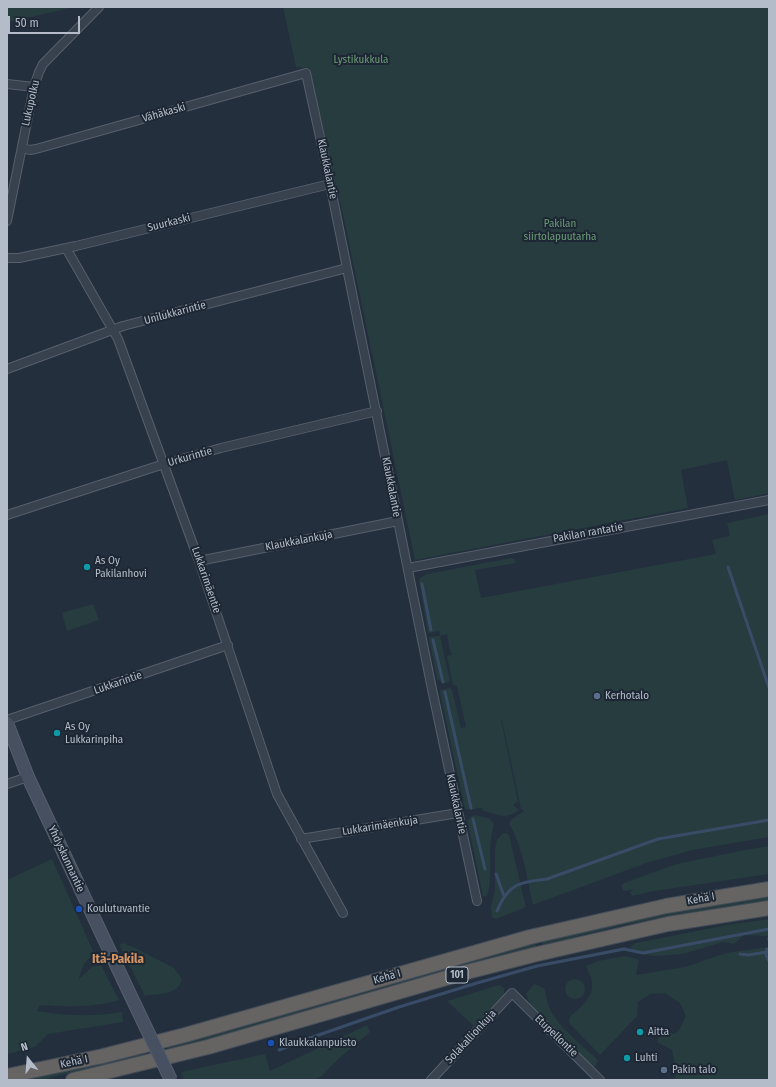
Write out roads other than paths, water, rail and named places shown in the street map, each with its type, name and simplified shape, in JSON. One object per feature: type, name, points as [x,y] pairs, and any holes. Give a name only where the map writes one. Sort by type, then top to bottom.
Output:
[{"type":"highway","name":"Kehä I","points":[[7,1076],[103,1056],[185,1035],[530,937],[658,907],[769,889]]},
{"type":"highway","name":"Kehä I","points":[[73,1080],[208,1047],[467,972],[533,955],[668,924],[769,908]]},
{"type":"main road","name":"Yhdyskunnantie","points":[[7,723],[28,777],[171,1080]]},
{"type":"street","name":"Lukupolku","points":[[7,220],[34,87],[39,72],[43,64],[99,7]]},
{"type":"street","name":"Vähäkaski","points":[[22,148],[30,150],[36,149],[306,73]]},
{"type":"street","name":"Klaukkalantie","points":[[306,73],[477,900]]},
{"type":"street","points":[[7,84],[34,87]]},
{"type":"street","name":"Suurkaski","points":[[7,258],[19,258],[66,248],[330,184]]},
{"type":"street","name":"Lukkarimäentie","points":[[66,248],[118,339],[199,561],[277,794],[343,912]]},
{"type":"street","name":"Unilukkarintie","points":[[7,369],[123,326],[346,268]]},
{"type":"street","name":"Urkurintie","points":[[7,515],[164,464],[221,448],[377,411]]},
{"type":"street","name":"Pakilan rantatie","points":[[408,568],[769,500]]},
{"type":"street","name":"Klaukkalankuja","points":[[199,561],[398,521]]},
{"type":"street","name":"Lukkarintie","points":[[7,720],[228,645]]},
{"type":"street","points":[[7,784],[28,777]]},
{"type":"street","name":"Lukkarimäenkuja","points":[[301,839],[458,813]]},
{"type":"street","name":"Solakallionkuja","points":[[431,1080],[512,993]]},
{"type":"street","name":"Etupellontie","points":[[512,993],[600,1080]]},
{"type":"waterway","points":[[728,567],[769,688]]},
{"type":"waterway","points":[[422,584],[431,630]]},
{"type":"waterway","points":[[433,640],[443,682]]},
{"type":"waterway","points":[[445,692],[471,808]]},
{"type":"waterway","points":[[473,819],[485,869]]},
{"type":"waterway","points":[[497,911],[501,902],[510,890],[522,883],[547,879],[658,839],[769,820]]},
{"type":"waterway","points":[[496,874],[504,896]]},
{"type":"waterway","points":[[279,1050],[399,1007],[537,966],[624,949],[643,953],[769,929]]},
{"type":"waterway","points":[[767,949],[766,955],[769,961]]},
{"type":"waterway","points":[[740,954],[748,955],[767,952]]},
{"type":"place","name":"As Oy Pakilanhovi","points":[[87,567]]},
{"type":"place","name":"Kerhotalo","points":[[597,696]]},
{"type":"place","name":"As Oy Lukkarinpiha","points":[[57,733]]},
{"type":"place","name":"Koulutuvantie","points":[[79,909]]},
{"type":"place","name":"Aitta","points":[[640,1032]]},
{"type":"place","name":"Klaukkalanpuisto","points":[[271,1043]]},
{"type":"place","name":"Luhti","points":[[627,1058]]},
{"type":"place","name":"Pakin talo","points":[[664,1070]]},
{"type":"district","name":"Itä-Pakila","points":[[118,959]]},
{"type":"park label","name":"Lystikukkula","points":[[361,60]]},
{"type":"park label","name":"Pakilan siirtolapuutarha","points":[[560,230]]}]
